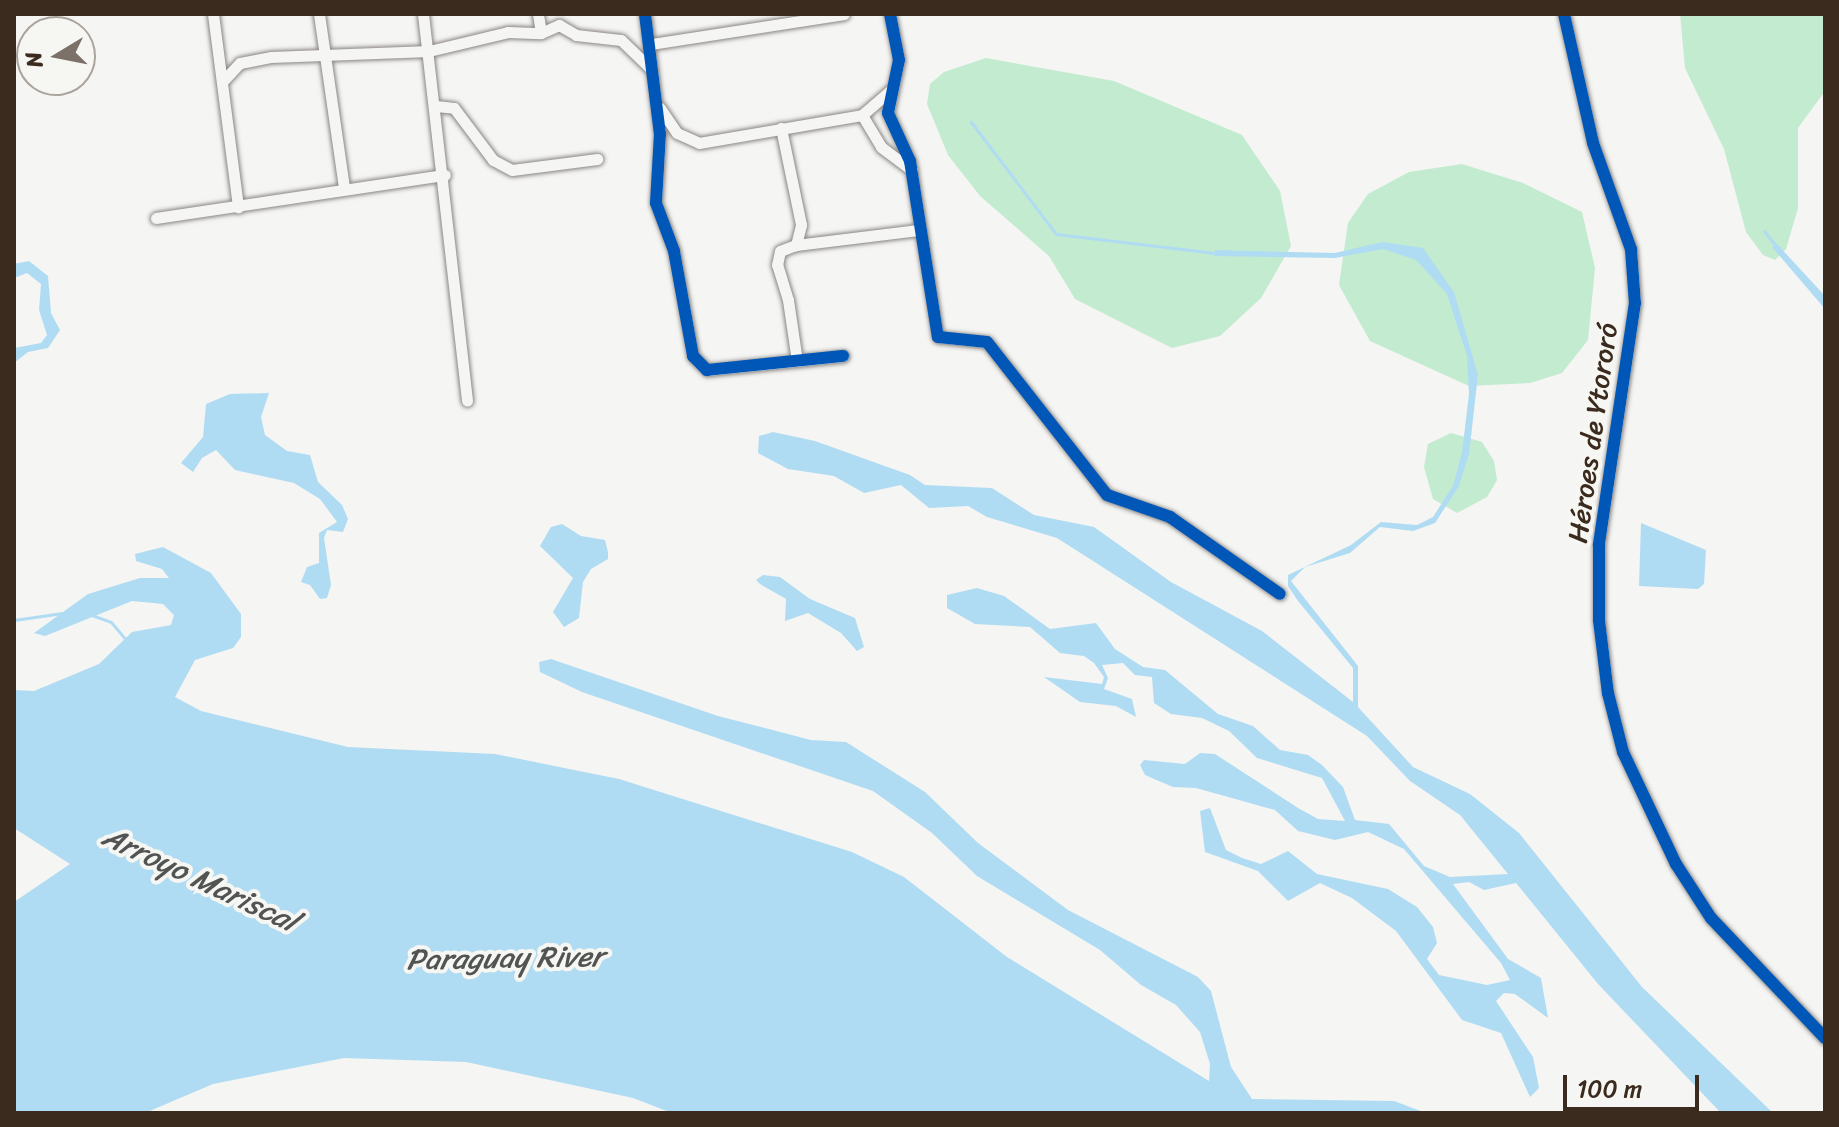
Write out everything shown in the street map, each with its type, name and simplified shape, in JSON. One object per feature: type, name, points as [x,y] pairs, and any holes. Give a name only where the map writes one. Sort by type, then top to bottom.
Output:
[{"type":"street","points":[[213,14],[238,207]]},
{"type":"street","points":[[319,14],[344,188]]},
{"type":"street","points":[[423,14],[445,175],[467,401]]},
{"type":"street","points":[[538,14],[541,33]]},
{"type":"street","points":[[546,14],[576,35],[621,40],[653,71]]},
{"type":"street","points":[[645,14],[660,134],[656,203],[674,251],[693,356],[707,370],[843,356]]},
{"type":"street","points":[[651,44],[844,14]]},
{"type":"street","points":[[890,14],[899,60],[888,113],[912,170],[918,230],[938,337],[987,342],[1107,495],[1179,523],[1280,594]]},
{"type":"street","name":"Héroes de Ytororó","points":[[1564,14],[1593,143],[1631,249],[1635,303],[1599,545],[1599,620],[1608,693],[1623,752],[1676,864],[1711,918],[1825,1038]]},
{"type":"street","points":[[222,82],[240,63],[325,54],[429,51],[508,32],[541,33],[559,25]]},
{"type":"street","points":[[217,43],[240,63]]},
{"type":"street","points":[[655,97],[670,125],[686,140],[699,143],[862,115],[893,88]]},
{"type":"street","points":[[436,106],[454,108],[493,160],[512,170],[597,159]]},
{"type":"street","points":[[862,115],[881,147],[912,170]]},
{"type":"street","points":[[781,128],[801,225],[796,245]]},
{"type":"street","points":[[156,218],[445,175]]},
{"type":"street","points":[[797,361],[788,300],[776,259],[796,245],[918,230]]},
{"type":"green space","points":[[1680,14],[1825,14],[1825,91],[1798,128],[1798,208],[1786,249],[1775,260],[1763,255],[1746,232],[1724,149],[1685,68]]},
{"type":"green space","points":[[986,58],[1114,81],[1242,135],[1280,191],[1291,246],[1261,298],[1220,336],[1172,348],[1075,299],[1049,256],[980,196],[948,155],[927,104],[930,84],[944,72]]},
{"type":"green space","points":[[1462,164],[1523,183],[1582,212],[1595,268],[1588,340],[1562,373],[1530,383],[1469,386],[1370,341],[1339,285],[1348,223],[1368,194],[1409,172]]},
{"type":"green space","points":[[1451,433],[1482,442],[1494,461],[1497,480],[1487,497],[1457,513],[1433,499],[1424,467],[1428,444]]},
{"type":"water","points":[[1382,242],[1423,248],[1454,292],[1478,375],[1469,454],[1459,486],[1435,523],[1413,531],[1380,527],[1350,553],[1305,567],[1291,581],[1358,666],[1358,707],[1413,767],[1470,794],[1519,833],[1642,987],[1773,1113],[1721,1113],[1598,984],[1516,883],[1484,890],[1469,882],[1453,884],[1508,959],[1541,978],[1548,1018],[1515,994],[1504,993],[1496,1001],[1533,1057],[1539,1088],[1530,1097],[1501,1033],[1462,1020],[1396,931],[1352,898],[1320,883],[1288,901],[1258,871],[1205,852],[1200,811],[1210,808],[1226,850],[1242,858],[1261,864],[1288,851],[1317,874],[1388,889],[1417,907],[1433,927],[1437,943],[1427,959],[1439,975],[1487,985],[1510,980],[1501,963],[1404,849],[1368,832],[1335,840],[1298,831],[1275,810],[1196,788],[1173,787],[1145,775],[1140,765],[1144,760],[1185,764],[1200,753],[1215,754],[1318,819],[1345,821],[1322,778],[1257,758],[1229,731],[1202,718],[1171,714],[1154,703],[1152,677],[1135,675],[1123,663],[1102,665],[1108,678],[1104,689],[1132,699],[1136,717],[1116,706],[1080,702],[1044,677],[1102,684],[1104,677],[1094,663],[1084,656],[1060,653],[1030,627],[975,624],[947,608],[947,595],[977,588],[1004,596],[1050,629],[1096,623],[1115,649],[1143,667],[1165,670],[1218,714],[1253,726],[1280,750],[1308,755],[1322,765],[1343,787],[1355,820],[1389,824],[1424,866],[1450,877],[1508,874],[1460,815],[1410,781],[1367,736],[1057,538],[987,517],[968,506],[929,508],[901,485],[864,493],[834,476],[788,469],[758,453],[759,436],[773,432],[815,441],[910,475],[925,485],[992,488],[1034,515],[1094,527],[1171,582],[1262,631],[1353,702],[1353,668],[1298,601],[1288,586],[1288,575],[1351,545],[1381,522],[1417,525],[1433,517],[1453,486],[1462,452],[1469,394],[1467,356],[1447,294],[1416,260],[1383,249],[1335,258],[1214,256],[1215,250],[1335,253]]},
{"type":"water","points":[[1777,244],[1825,296],[1825,309],[1772,247]]},
{"type":"water","points":[[29,261],[48,276],[51,313],[60,330],[48,348],[28,352],[14,363],[14,348],[41,343],[47,335],[39,310],[41,284],[27,273],[14,278],[14,264]]},
{"type":"water","points":[[269,393],[261,417],[265,435],[287,451],[310,455],[318,482],[342,505],[348,519],[343,532],[327,530],[324,538],[331,585],[327,598],[320,599],[310,585],[301,582],[307,567],[319,563],[319,533],[337,522],[320,499],[294,483],[235,470],[216,450],[202,458],[193,472],[181,463],[203,437],[206,404],[230,394]]},
{"type":"water","points":[[1641,523],[1706,550],[1704,584],[1698,589],[1639,586]]},
{"type":"water","points":[[562,524],[581,536],[605,540],[608,552],[608,559],[591,569],[583,582],[579,618],[564,627],[553,612],[573,578],[540,546],[551,527]]},
{"type":"water","name":"Paraguay River","points":[[163,547],[211,573],[241,614],[241,637],[233,648],[195,660],[175,697],[201,711],[348,747],[495,754],[619,779],[852,852],[904,877],[1007,957],[1209,1081],[1210,1064],[1200,1032],[1176,1005],[1141,985],[1100,950],[977,876],[932,833],[873,791],[582,692],[540,672],[539,662],[551,659],[718,716],[811,740],[846,742],[925,792],[978,843],[1068,910],[1198,977],[1211,991],[1231,1067],[1252,1099],[1394,1101],[1426,1113],[672,1113],[633,1098],[466,1062],[344,1058],[213,1084],[145,1113],[14,1113],[14,902],[70,864],[14,828],[14,690],[34,691],[99,664],[132,632],[171,625],[174,615],[163,604],[132,601],[45,636],[34,633],[88,594],[140,578],[169,578],[162,569],[136,561],[135,554]]},
{"type":"water","points":[[763,575],[780,577],[810,599],[855,618],[864,647],[857,651],[841,633],[808,613],[785,621],[786,599],[756,580]]},
{"type":"waterway","points":[[971,122],[1056,234],[1215,253]]},
{"type":"waterway","points":[[1764,231],[1776,246]]},
{"type":"waterway","name":"Arroyo Mariscal","points":[[14,620],[62,613]]},
{"type":"waterway","name":"Arroyo Mariscal","points":[[89,614],[111,622],[127,641]]},
{"type":"cycle path","points":[[645,14],[660,134],[656,203],[674,251],[693,356],[707,370],[843,356]]},
{"type":"cycle path","points":[[890,14],[899,60],[888,113],[910,161],[938,337],[987,342],[1107,495],[1170,517],[1280,594]]},
{"type":"cycle path","points":[[1564,14],[1593,143],[1631,249],[1635,303],[1599,545],[1599,620],[1608,693],[1623,752],[1676,864],[1711,918],[1825,1038]]}]
